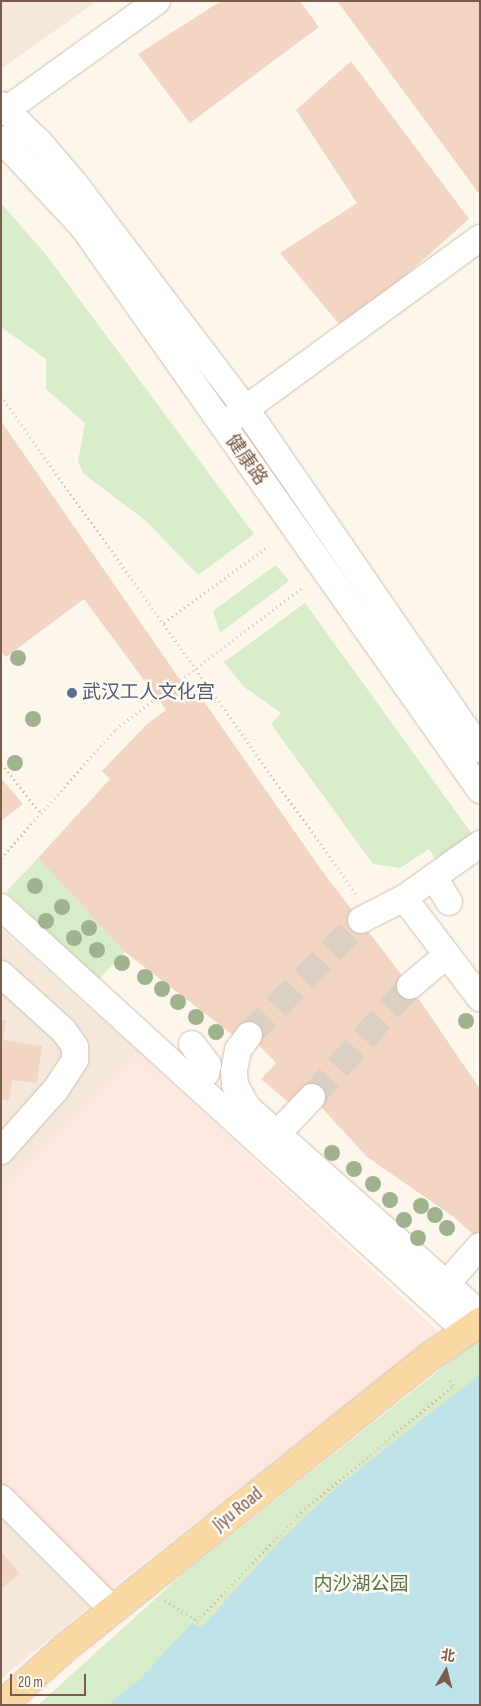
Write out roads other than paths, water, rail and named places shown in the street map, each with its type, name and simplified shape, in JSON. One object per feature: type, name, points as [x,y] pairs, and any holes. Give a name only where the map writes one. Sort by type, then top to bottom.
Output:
[{"type":"main road","name":"Jiyu Road","points":[[2,1705],[113,1610],[475,1322]]},
{"type":"street","points":[[4,108],[157,1]]},
{"type":"street","name":"健康路","points":[[4,108],[76,184],[246,409],[480,749]]},
{"type":"street","name":"健康路","points":[[1,139],[83,227],[480,790]]},
{"type":"street","points":[[222,426],[480,238]]},
{"type":"street","points":[[366,917],[404,898],[480,844]]},
{"type":"street","points":[[434,877],[449,902]]},
{"type":"street","points":[[404,898],[480,998]]},
{"type":"street","points":[[1,907],[196,1083],[241,1128],[475,1322]]},
{"type":"street","points":[[410,986],[447,955]]},
{"type":"street","points":[[1,974],[64,1031],[75,1047],[76,1060],[56,1089],[1,1151]]},
{"type":"street","points":[[249,1035],[235,1060],[235,1085],[248,1108],[446,1284],[475,1322]]},
{"type":"street","points":[[192,1044],[208,1065],[206,1073],[196,1083]]},
{"type":"street","points":[[277,1134],[312,1097]]},
{"type":"street","points":[[446,1284],[480,1246]]},
{"type":"street","points":[[1,1498],[113,1610]]},
{"type":"water","name":"内沙湖公园","points":[[480,1374],[480,1705],[108,1705],[139,1680],[192,1623],[201,1628],[280,1541],[336,1488]]},
{"type":"tunnel","points":[[249,1035],[361,920]]},
{"type":"tunnel","points":[[312,1097],[410,986]]},
{"type":"place","name":"武汉工人文化宫","points":[[72,693]]}]
